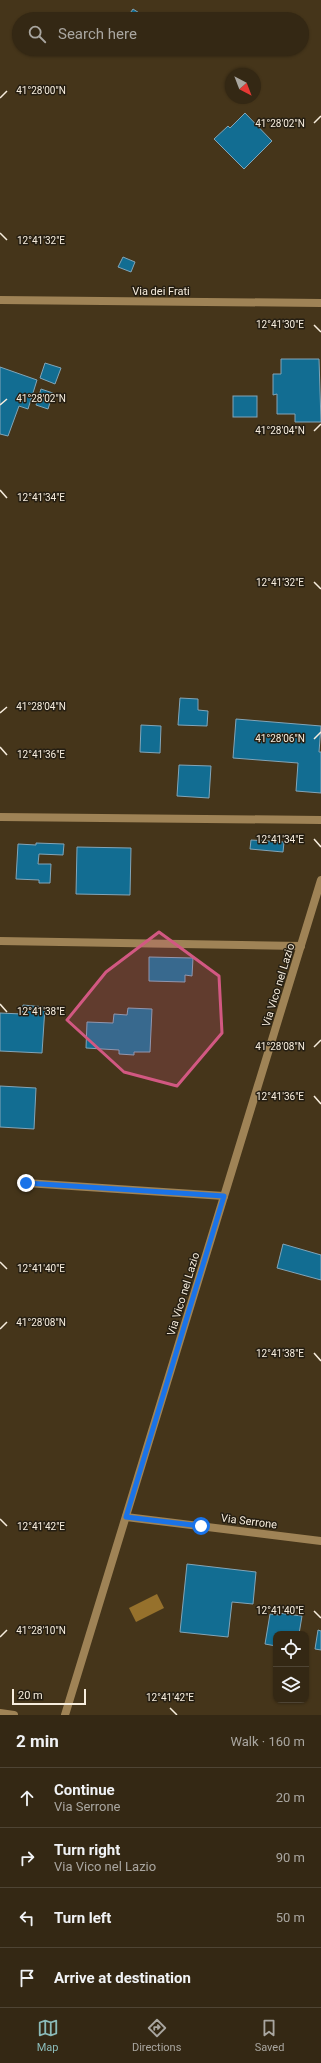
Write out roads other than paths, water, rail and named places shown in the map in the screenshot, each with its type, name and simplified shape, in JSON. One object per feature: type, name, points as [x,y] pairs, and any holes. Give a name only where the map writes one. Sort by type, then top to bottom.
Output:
[{"type":"street","name":"Via dei Frati","points":[[0,300],[321,303]]},
{"type":"street","points":[[0,817],[321,820]]},
{"type":"street","name":"Via Vico nel Lazio","points":[[65,1715],[321,880]]},
{"type":"street","points":[[0,941],[301,946]]},
{"type":"street","points":[[26,1183],[224,1196]]},
{"type":"street","name":"Via Serrone","points":[[126,1517],[321,1541]]},
{"type":"street","points":[[0,1713],[14,1715]]}]
